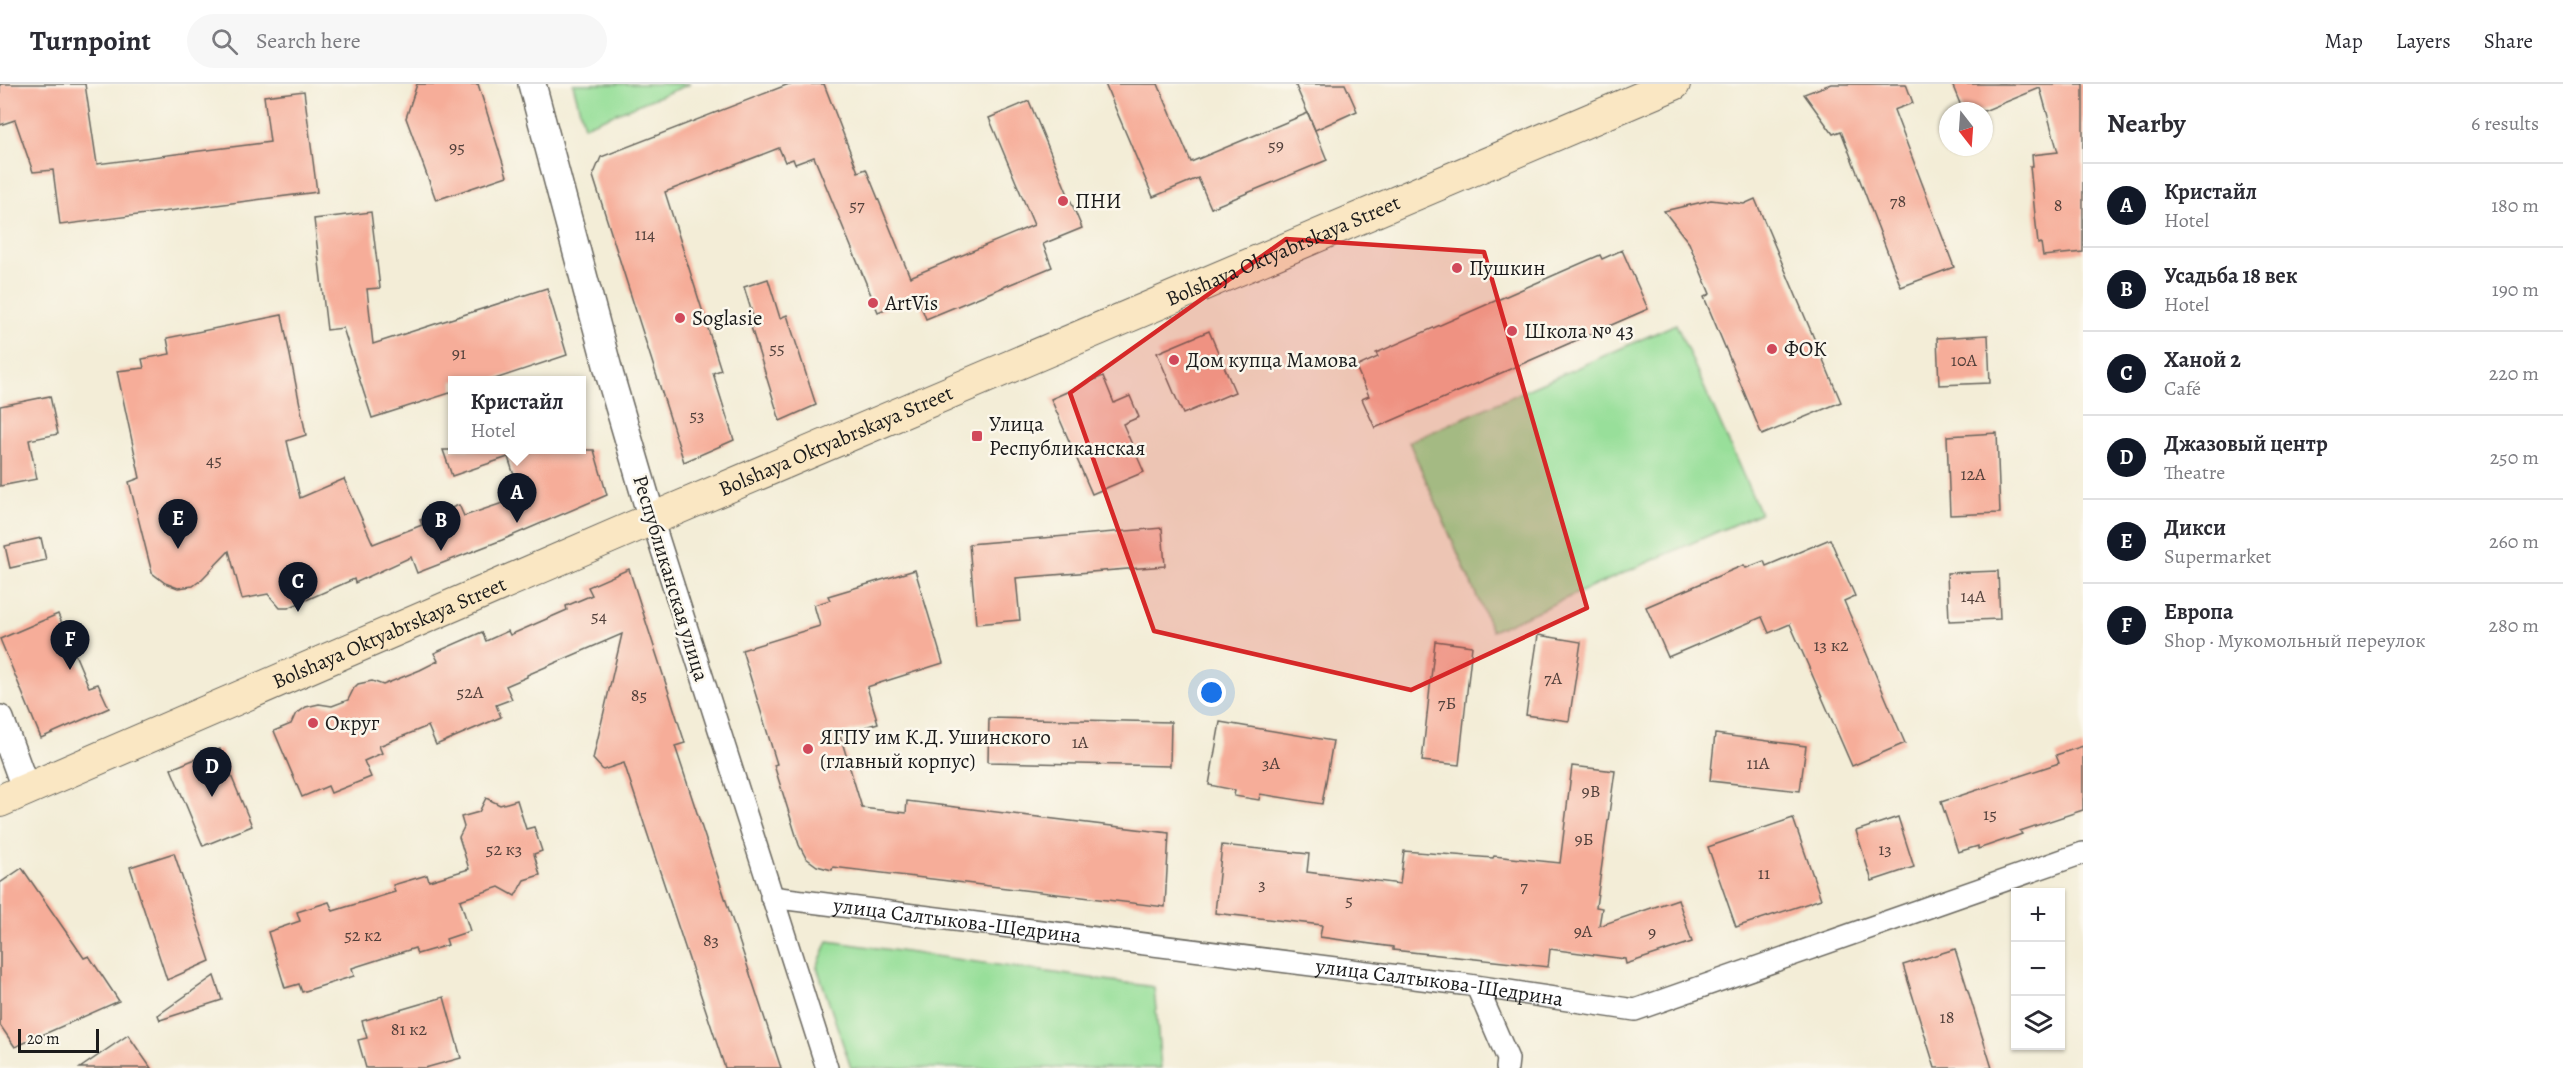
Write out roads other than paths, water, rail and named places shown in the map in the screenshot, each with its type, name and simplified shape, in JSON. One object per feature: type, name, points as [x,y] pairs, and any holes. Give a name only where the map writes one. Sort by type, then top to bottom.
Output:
[{"type":"main road","name":"Bolshaya Oktyabrskaya Street","points":[[13,795],[652,519],[1674,84]]},
{"type":"street","name":"Республиканская улица","points":[[532,84],[610,376],[652,519],[827,1068]]},
{"type":"street","points":[[0,719],[13,795]]},
{"type":"street","name":"улица Салтыкова-Щедрина","points":[[771,897],[1477,987],[1635,1010],[2083,853]]},
{"type":"street","points":[[1477,987],[1508,1059],[1507,1068]]},
{"type":"place","name":"ПНИ","points":[[1063,201]]},
{"type":"place","name":"Пушкин","points":[[1457,268]]},
{"type":"place","name":"ArtVis","points":[[873,303]]},
{"type":"place","name":"Soglasie","points":[[680,318]]},
{"type":"place","name":"Школа № 43","points":[[1512,331]]},
{"type":"place","name":"ФОК","points":[[1772,349]]},
{"type":"place","name":"Дом купца Мамова","points":[[1174,360]]},
{"type":"place","name":"Улица Республиканская","points":[[977,436]]},
{"type":"place","name":"Кристайл","points":[[517,523]]},
{"type":"place","name":"Дикси","points":[[178,549]]},
{"type":"place","name":"Усадьба 18 век","points":[[441,551]]},
{"type":"place","name":"Ханой 2","points":[[298,612]]},
{"type":"place","name":"Европа","points":[[70,670]]},
{"type":"place","name":"Округ","points":[[313,723]]},
{"type":"place","name":"ЯГПУ им К.Д. Ушинского (главный корпус)","points":[[808,749]]},
{"type":"place","name":"Джазовый центр","points":[[212,797]]}]
